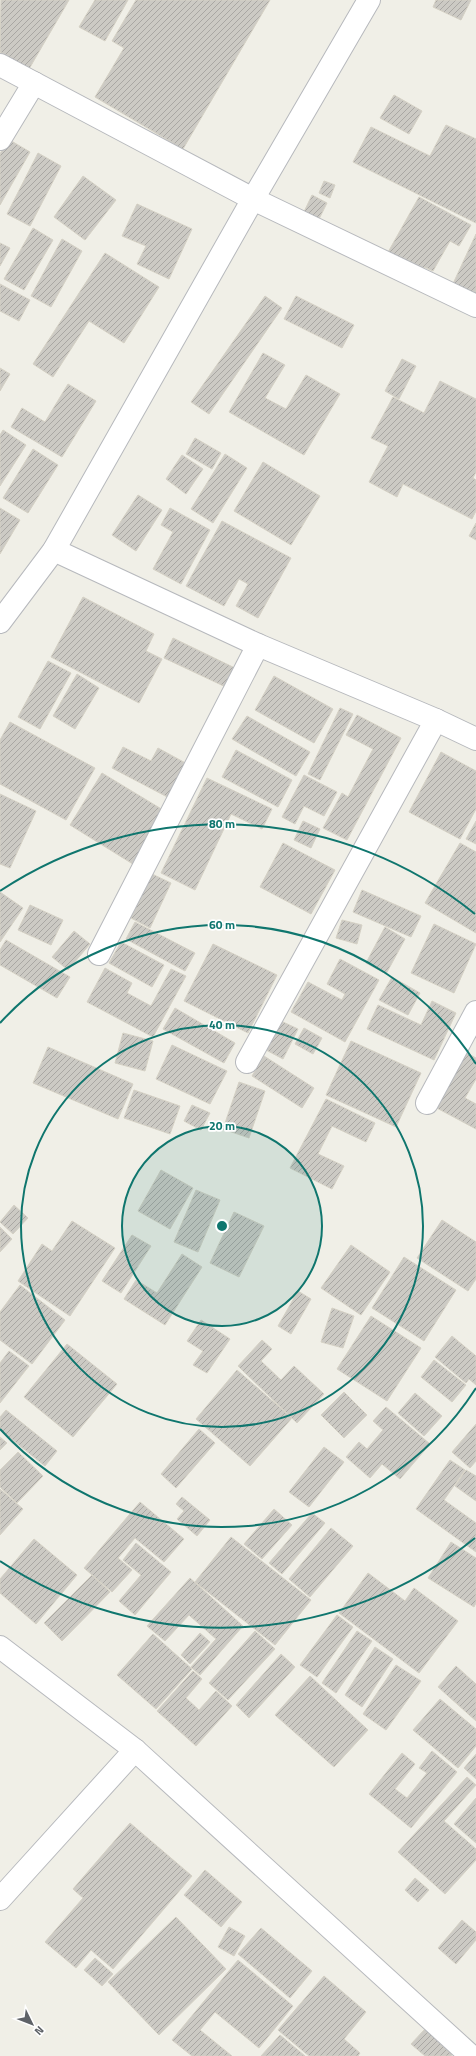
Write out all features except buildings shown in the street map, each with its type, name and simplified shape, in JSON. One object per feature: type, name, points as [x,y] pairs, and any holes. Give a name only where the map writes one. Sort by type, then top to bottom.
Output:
[{"type":"street","points":[[0,622],[54,550],[253,199],[369,0]]},
{"type":"street","points":[[0,65],[253,199],[476,306]]},
{"type":"street","points":[[0,139],[34,83]]},
{"type":"street","points":[[54,550],[258,645],[436,720],[476,739]]},
{"type":"street","points":[[99,954],[258,645]]},
{"type":"street","points":[[247,1062],[436,720]]},
{"type":"street","points":[[427,1103],[476,1012]]},
{"type":"street","points":[[0,1647],[135,1750],[471,2056]]},
{"type":"street","points":[[0,1899],[135,1750]]}]
